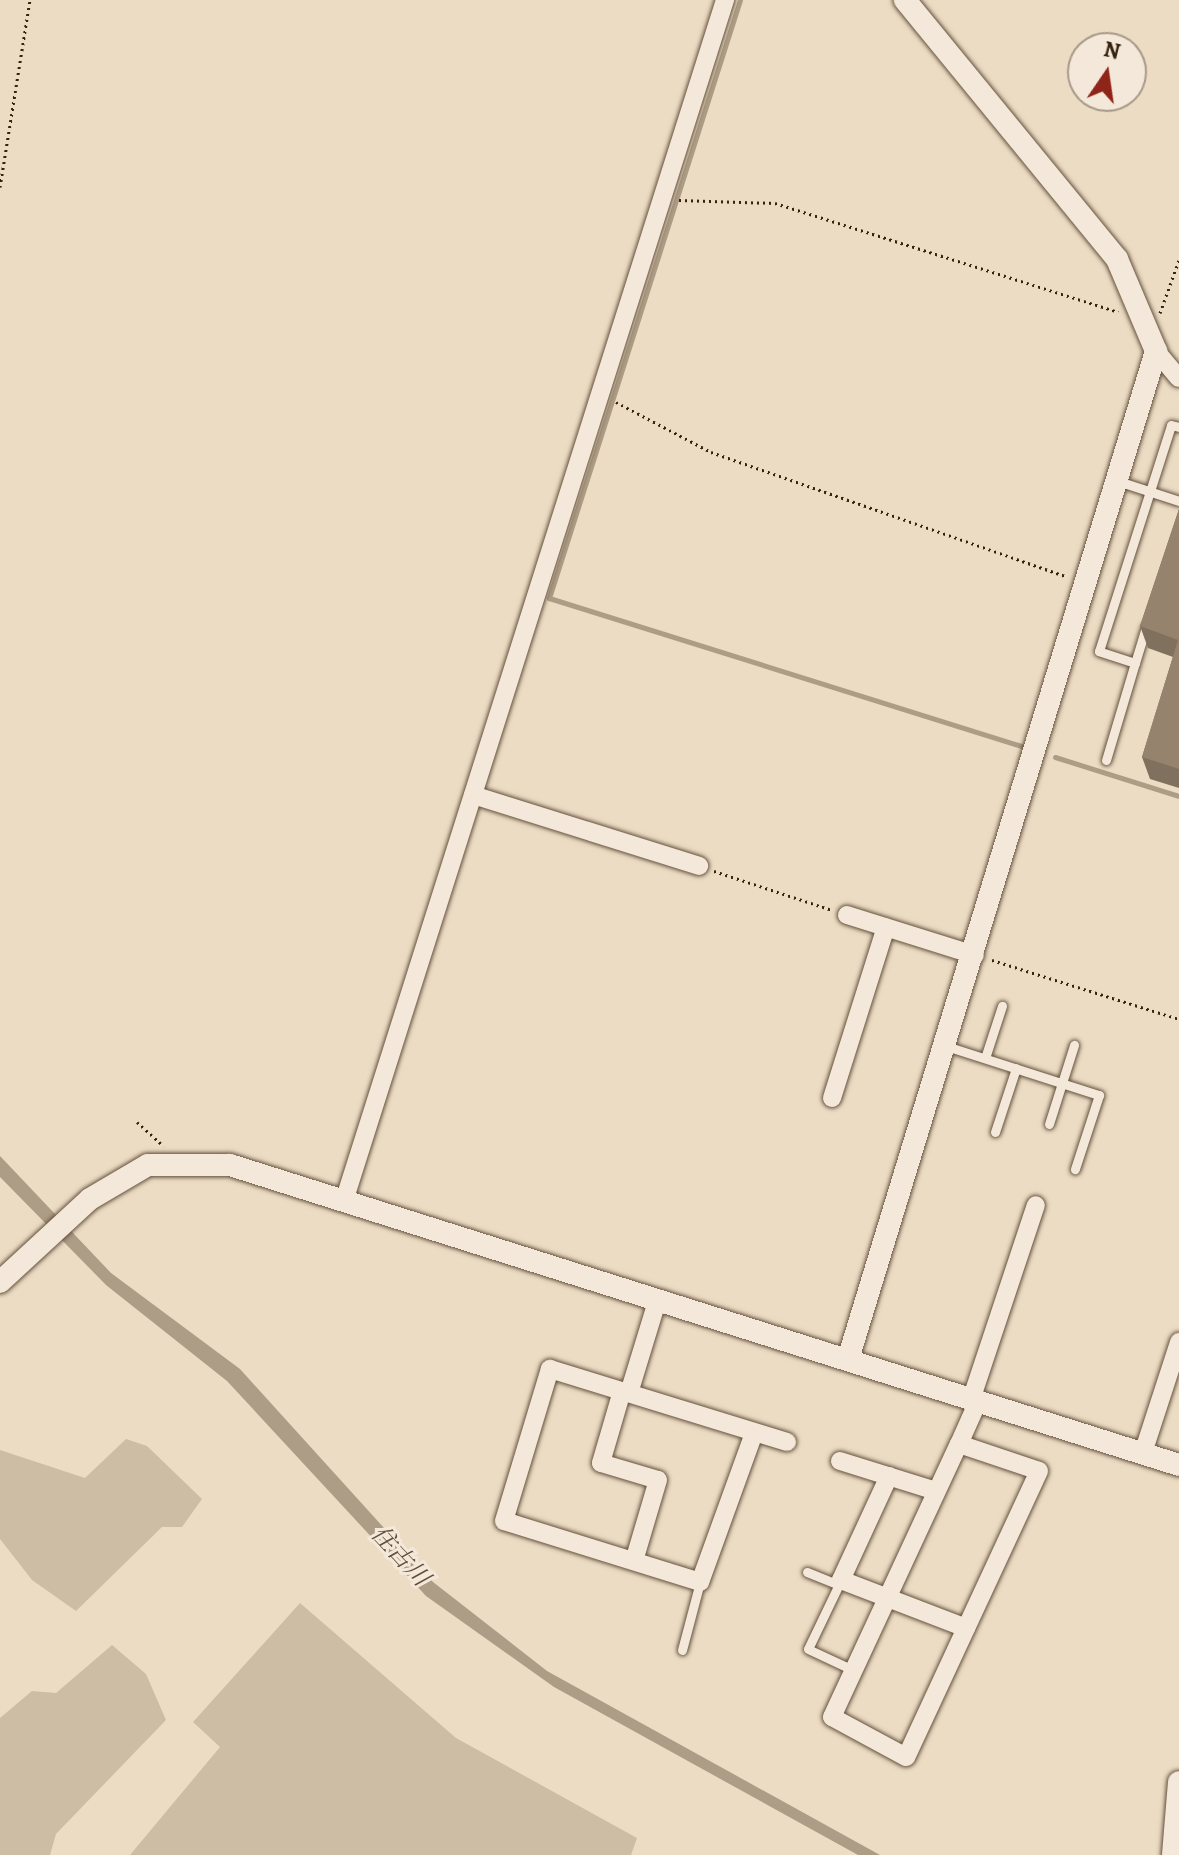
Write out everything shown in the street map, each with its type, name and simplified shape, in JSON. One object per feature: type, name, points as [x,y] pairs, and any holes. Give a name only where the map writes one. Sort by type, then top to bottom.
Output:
[{"type":"street","points":[[345,1198],[725,0]]},
{"type":"street","points":[[849,1356],[1121,482],[1156,351],[1150,322],[1117,259],[905,0]]},
{"type":"street","points":[[1156,351],[1179,378]]},
{"type":"street","points":[[473,795],[699,866]]},
{"type":"street","points":[[847,915],[975,955]]},
{"type":"street","points":[[832,1098],[886,927]]},
{"type":"street","points":[[0,1282],[90,1199],[148,1165],[180,1160],[230,1165],[849,1356],[1179,1465]]},
{"type":"street","points":[[959,1444],[1039,1471],[906,1757],[832,1717],[959,1444],[1036,1205]]},
{"type":"street","points":[[634,1561],[658,1480],[601,1463],[658,1298]]},
{"type":"street","points":[[1143,1453],[1179,1342]]},
{"type":"street","points":[[754,1433],[700,1582],[504,1521],[550,1369],[787,1442]]},
{"type":"street","points":[[840,1461],[936,1491]]},
{"type":"street","points":[[889,1476],[840,1582],[966,1628]]},
{"type":"street","points":[[1173,1855],[1179,1782]]},
{"type":"lane","points":[[1135,663],[1099,651],[1171,425],[1179,427]]},
{"type":"lane","points":[[1121,482],[1179,501]]},
{"type":"lane","points":[[1106,760],[1149,618]]},
{"type":"lane","points":[[985,1058],[1002,1006]]},
{"type":"lane","points":[[1049,1124],[1074,1045]]},
{"type":"lane","points":[[946,1046],[1099,1095],[1075,1169]]},
{"type":"lane","points":[[995,1132],[1016,1068]]},
{"type":"lane","points":[[807,1572],[840,1582],[808,1649],[853,1670]]},
{"type":"lane","points":[[682,1650],[700,1582]]},
{"type":"path","points":[[0,187],[30,0]]},
{"type":"path","points":[[674,201],[775,203],[1120,313]]},
{"type":"path","points":[[1150,322],[1163,311],[1179,260]]},
{"type":"path","points":[[613,399],[711,452],[1089,584]]},
{"type":"path","points":[[699,866],[847,915]]},
{"type":"path","points":[[975,955],[1179,1019]]},
{"type":"path","points":[[137,1122],[180,1160]]},
{"type":"shaded area","points":[[126,1439],[147,1446],[202,1499],[182,1527],[162,1527],[76,1611],[32,1580],[0,1539],[0,1450],[85,1478]]},
{"type":"shaded area","points":[[300,1603],[456,1738],[637,1838],[631,1855],[130,1855],[220,1747],[193,1722]]},
{"type":"shaded area","points":[[112,1645],[146,1674],[166,1720],[56,1834],[50,1855],[0,1855],[0,1718],[32,1691],[56,1693]]},
{"type":"water","name":"住古川","points":[[0,1156],[111,1273],[240,1369],[433,1582],[547,1671],[880,1855],[858,1855],[554,1687],[426,1596],[227,1381],[106,1285],[0,1177]]},
{"type":"building","points":[[1179,509],[1179,769],[1142,757],[1178,640],[1140,626]]},
{"type":"waterway","points":[[740,0],[549,598],[1024,747]]},
{"type":"waterway","points":[[1055,757],[1179,796]]}]
